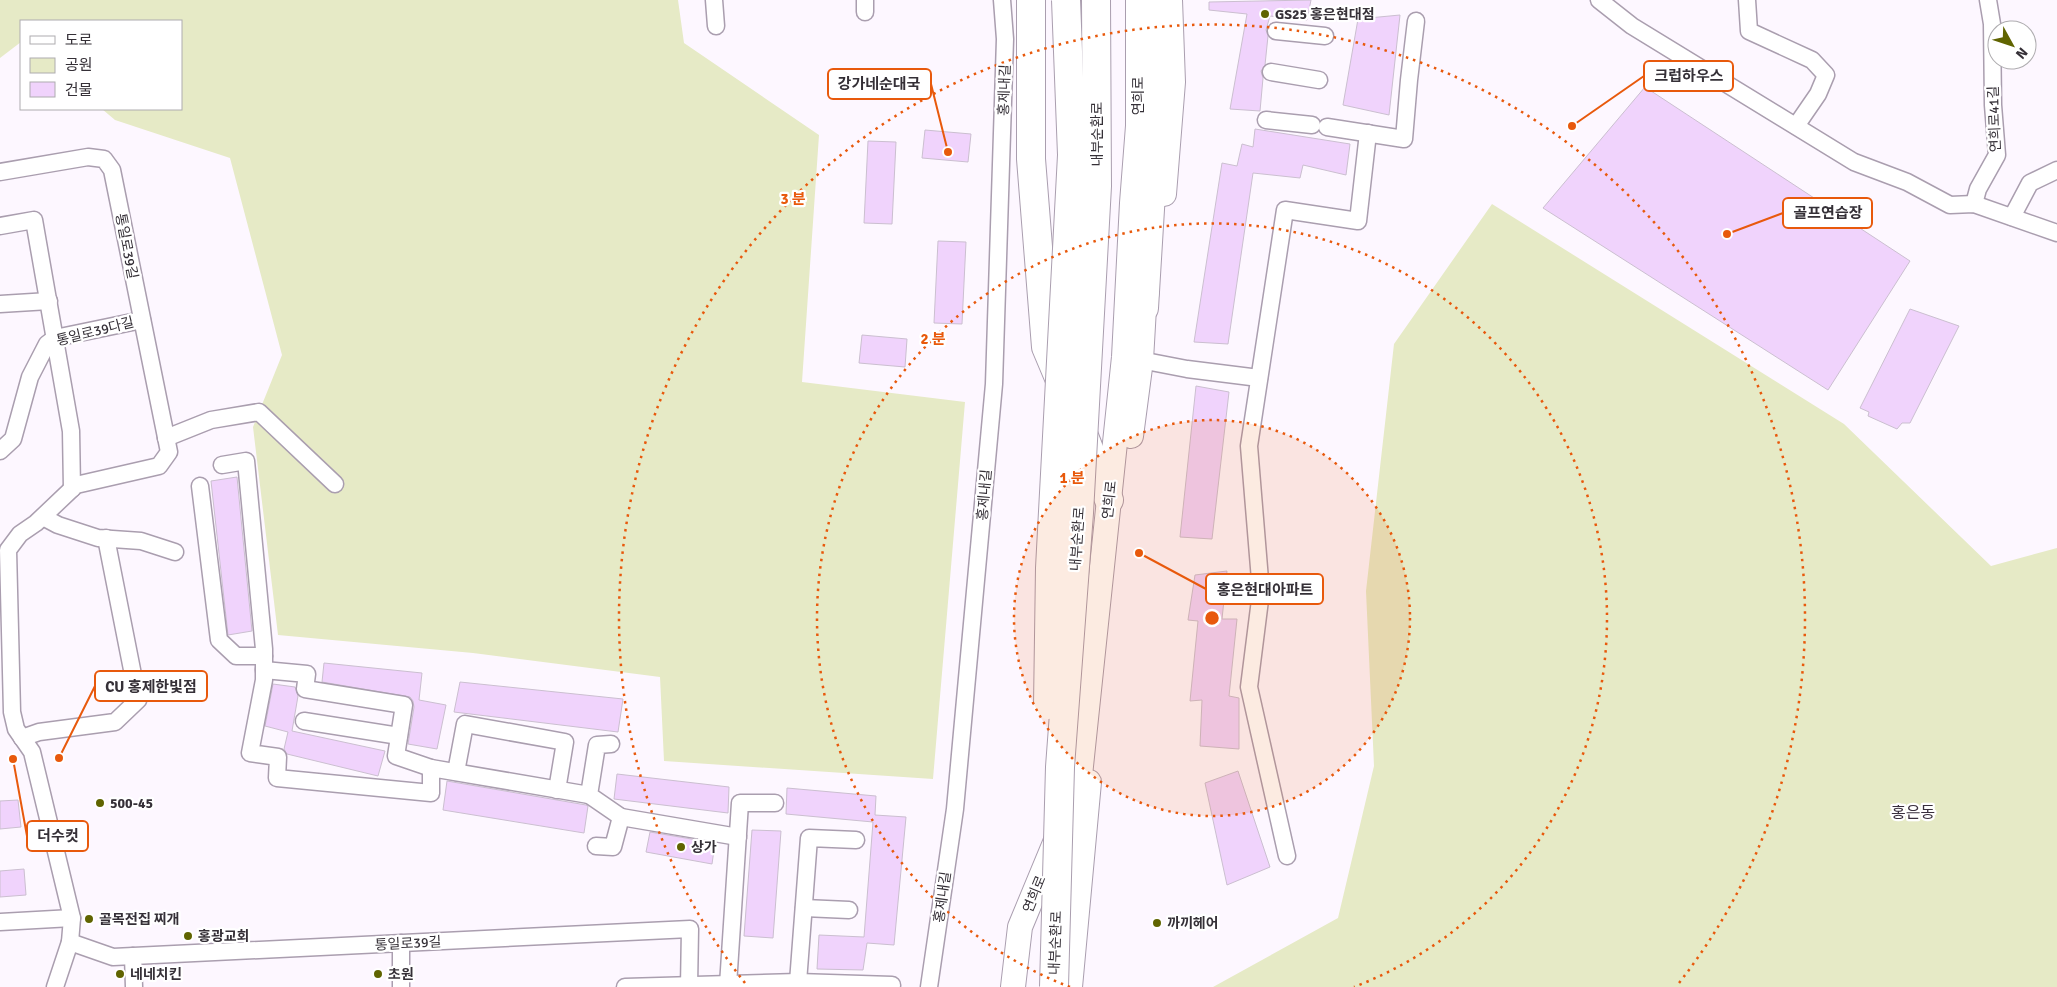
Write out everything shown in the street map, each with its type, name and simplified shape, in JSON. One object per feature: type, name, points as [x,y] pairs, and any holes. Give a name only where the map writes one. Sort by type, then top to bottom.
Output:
[{"type":"highway","points":[[1031,0],[1031,159],[1046,347],[1109,500]]},
{"type":"highway","name":"내부순환로","points":[[1036,987],[1047,777],[1050,568],[1072,155],[1066,0]]},
{"type":"highway","name":"내부순환로","points":[[1054,987],[1060,767],[1079,513],[1097,186],[1096,0]]},
{"type":"highway","points":[[1144,308],[1154,127],[1156,0]]},
{"type":"main road","name":"연희로","points":[[1014,987],[1020,928],[1079,785],[1109,500],[1132,359],[1131,213],[1138,126],[1138,0]]},
{"type":"main road","points":[[1070,987],[1084,824],[1132,359],[1162,217],[1173,82],[1170,0]]},
{"type":"street","points":[[714,0],[716,26]]},
{"type":"street","name":"홍제내길","points":[[929,987],[955,809],[994,384],[1005,38],[1002,0]]},
{"type":"street","points":[[1599,0],[1632,26],[1854,162],[1907,182],[1950,205],[1974,204],[2057,233]]},
{"type":"street","points":[[1747,0],[1749,31],[1812,60],[1826,75],[1818,94],[1796,126]]},
{"type":"street","name":"연희로41길","points":[[1974,204],[1978,189],[1998,155],[1993,105],[1992,24],[1988,0]]},
{"type":"street","points":[[1266,120],[1404,139],[1416,21]]},
{"type":"street","points":[[1276,31],[1326,36]]},
{"type":"street","points":[[1271,72],[1319,80]]},
{"type":"street","points":[[1287,856],[1268,779],[1249,687],[1261,592],[1249,446],[1286,210],[1358,222],[1368,133]]},
{"type":"street","name":"통일로39길","points":[[0,172],[88,157],[104,159],[112,170],[169,452],[159,466],[76,485],[43,517],[20,534],[8,550],[6,711],[32,752],[72,918],[70,942],[55,987]]},
{"type":"street","points":[[2012,217],[2030,183],[2057,170]]},
{"type":"street","points":[[0,226],[34,220],[71,431],[72,489]]},
{"type":"street","points":[[0,304],[48,301]]},
{"type":"street","name":"통일로39다길","points":[[0,451],[13,439],[30,378],[47,344],[55,338],[142,320]]},
{"type":"street","points":[[1132,359],[1187,370],[1259,378]]},
{"type":"street","points":[[166,438],[211,420],[259,412],[335,484]]},
{"type":"street","points":[[222,464],[246,461],[264,663],[264,680],[250,753],[278,758],[277,778],[431,793],[431,768]]},
{"type":"street","points":[[200,486],[219,640],[236,656],[306,674],[305,689],[404,705],[396,756],[431,768],[589,795],[621,818],[738,837]]},
{"type":"street","points":[[43,517],[58,525],[98,538],[141,541],[175,552]]},
{"type":"street","points":[[22,738],[39,732],[115,722],[138,700],[106,538]]},
{"type":"street","points":[[304,720],[399,736]]},
{"type":"street","points":[[456,772],[465,724],[565,742],[557,790]]},
{"type":"street","points":[[589,795],[597,745],[611,744]]},
{"type":"street","points":[[718,986],[738,837],[740,803],[775,803]]},
{"type":"street","points":[[596,846],[613,847],[621,818]]},
{"type":"street","points":[[798,982],[809,838],[856,840]]},
{"type":"street","points":[[804,908],[849,910]]},
{"type":"street","points":[[0,922],[72,918]]},
{"type":"street","name":"통일로39길","points":[[70,942],[113,957],[690,929],[689,987]]},
{"type":"street","points":[[401,943],[401,987]]},
{"type":"street","points":[[133,956],[134,987]]},
{"type":"street","points":[[625,987],[662,985],[689,987],[798,982],[892,985]]},
{"type":"green space","points":[[0,0],[678,0],[684,43],[819,135],[802,382],[965,402],[933,779],[664,761],[660,677],[473,653],[278,635],[253,427],[282,355],[230,158],[115,120],[103,110],[182,110],[182,20],[20,20],[20,43],[0,58]]},
{"type":"green space","points":[[1492,204],[1844,424],[1991,566],[2057,548],[2057,987],[1213,987],[1338,918],[1374,766],[1366,591],[1394,344]]},
{"type":"building","points":[[1311,0],[1307,20],[1270,16],[1266,30],[1268,36],[1265,65],[1261,71],[1263,78],[1260,111],[1230,109],[1247,14],[1209,10],[1209,2]]},
{"type":"building","points":[[1400,15],[1389,115],[1343,105],[1358,19]]},
{"type":"building","points":[[1645,87],[1910,261],[1828,390],[1543,208]]},
{"type":"building","points":[[1255,129],[1350,144],[1346,175],[1303,165],[1300,178],[1253,173],[1228,344],[1194,342],[1222,163],[1237,166],[1242,144],[1253,147]]},
{"type":"building","points":[[925,130],[971,134],[968,162],[922,158]]},
{"type":"building","points":[[868,141],[896,142],[892,224],[864,223]]},
{"type":"building","points":[[938,241],[966,242],[962,324],[934,323]]},
{"type":"building","points":[[1910,309],[1959,326],[1910,423],[1902,423],[1897,429],[1868,416],[1869,412],[1860,408]]},
{"type":"building","points":[[862,335],[907,339],[905,367],[859,363]]},
{"type":"building","points":[[1196,386],[1229,392],[1212,539],[1180,537]]},
{"type":"building","points":[[237,477],[252,631],[228,635],[211,481]]},
{"type":"building","points":[[1227,571],[1222,619],[1237,619],[1229,696],[1239,698],[1239,749],[1200,746],[1202,700],[1190,701],[1198,621],[1188,620],[1195,575]]},
{"type":"building","points":[[324,663],[422,673],[419,700],[446,705],[437,749],[408,744],[414,707],[410,697],[322,682]]},
{"type":"building","points":[[460,682],[623,699],[618,732],[454,712]]},
{"type":"building","points":[[273,684],[295,687],[298,696],[292,731],[385,751],[378,776],[287,754],[284,749],[288,732],[265,726]]},
{"type":"building","points":[[1238,771],[1270,867],[1227,885],[1205,783]]},
{"type":"building","points":[[617,774],[729,787],[728,813],[614,799]]},
{"type":"building","points":[[447,781],[586,805],[588,806],[584,833],[443,810]]},
{"type":"building","points":[[787,788],[876,796],[875,815],[906,817],[894,945],[867,943],[863,970],[817,969],[819,935],[864,937],[873,822],[786,814]]},
{"type":"building","points":[[18,800],[21,827],[0,829],[0,801]]},
{"type":"building","points":[[752,830],[781,831],[773,938],[744,936]]},
{"type":"building","name":"상가","points":[[650,832],[715,843],[712,864],[646,852]]},
{"type":"building","points":[[24,869],[26,895],[0,897],[0,871]]},
{"type":"place","name":"GS25 홍은현대점","points":[[1265,14]]},
{"type":"place","name":"크럽하우스","points":[[1572,126]]},
{"type":"place","name":"강가네순대국","points":[[948,152]]},
{"type":"place","name":"골프연습장","points":[[1727,234]]},
{"type":"place","name":"홍은현대아파트","points":[[1139,553]]},
{"type":"place","name":"CU 홍제한빛점","points":[[59,758]]},
{"type":"place","name":"더수컷","points":[[13,759]]},
{"type":"place","name":"500-45","points":[[100,803]]},
{"type":"place","name":"상가","points":[[681,847]]},
{"type":"place","name":"골목전집 찌개","points":[[89,919]]},
{"type":"place","name":"까끼헤어","points":[[1157,923]]},
{"type":"place","name":"홍광교회","points":[[188,936]]},
{"type":"place","name":"네네치킨","points":[[120,974]]},
{"type":"place","name":"초원","points":[[378,974]]},
{"type":"district","name":"홍은동","points":[[1913,812]]}]
